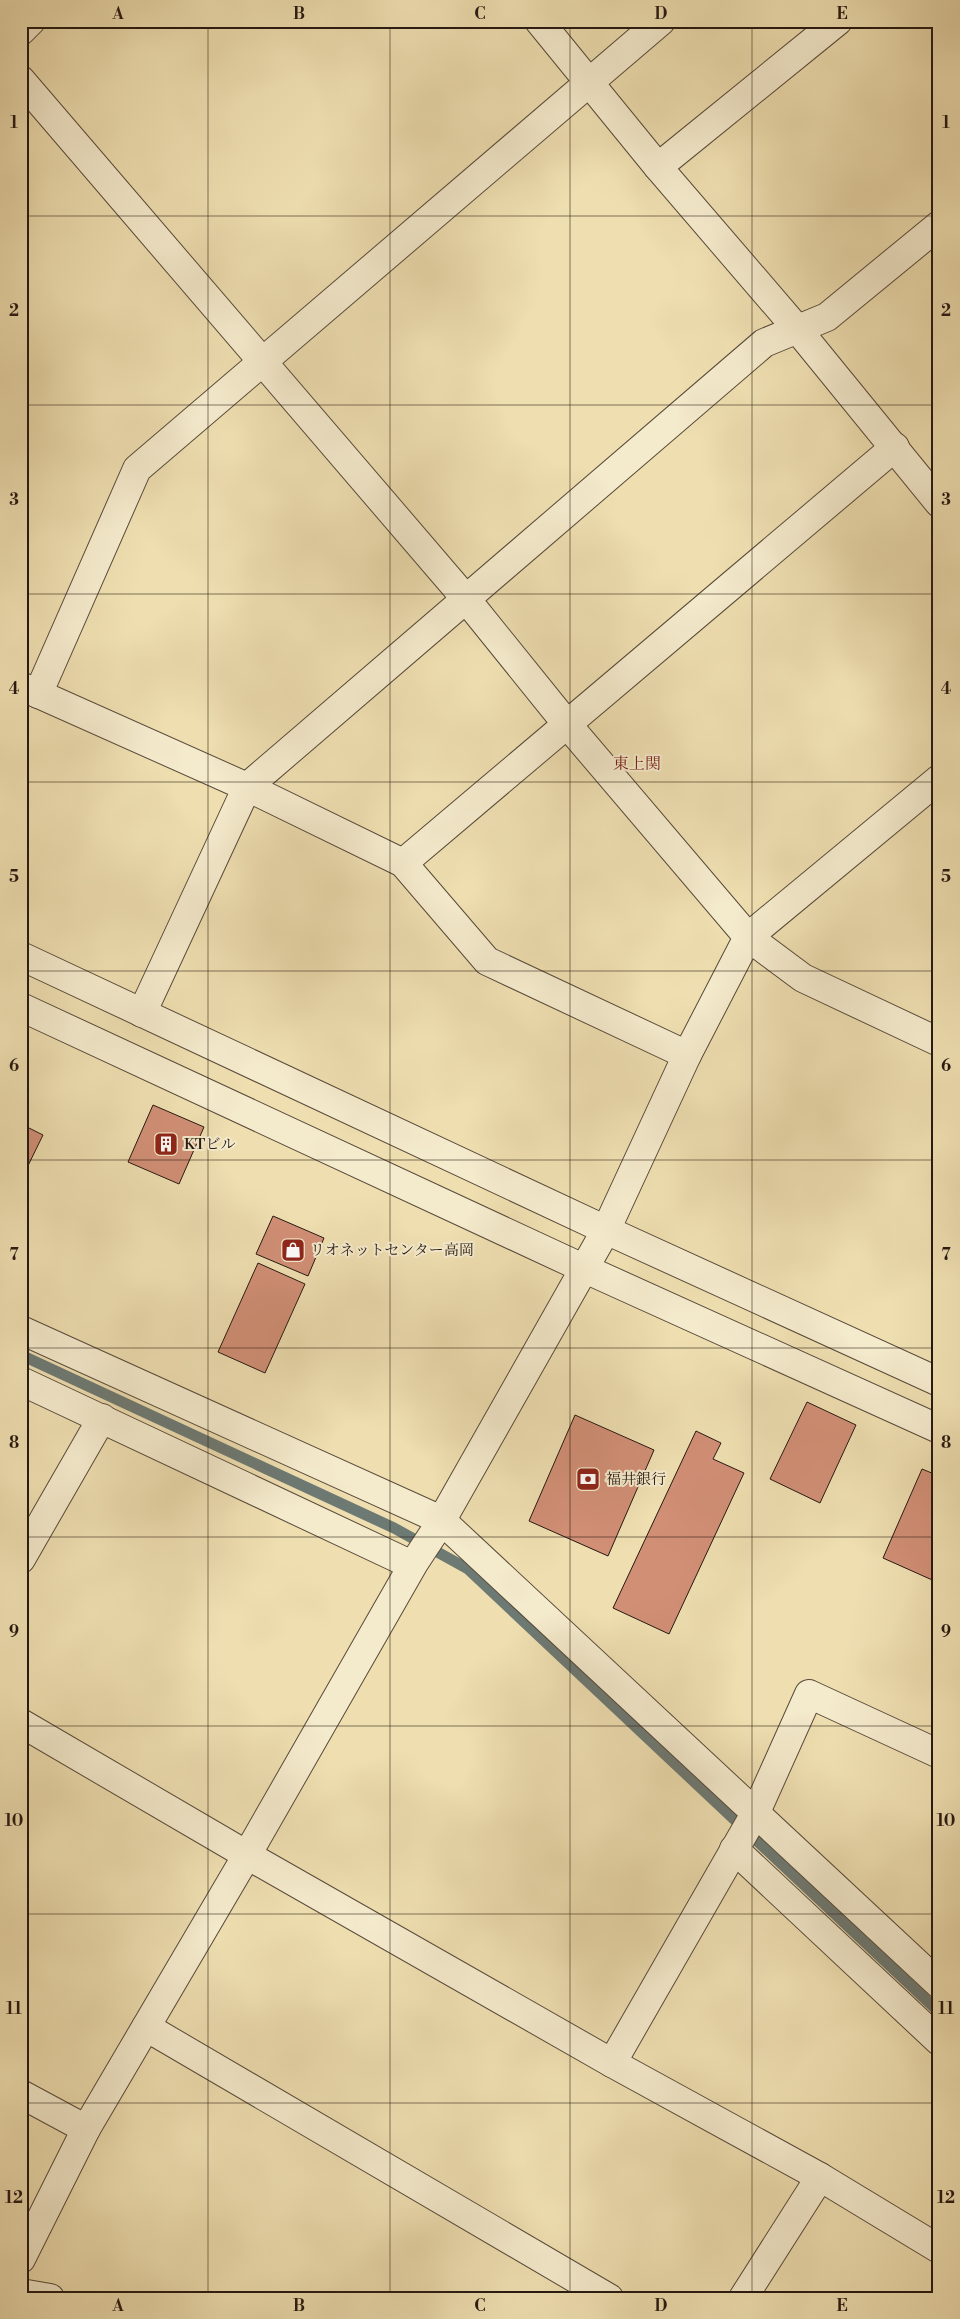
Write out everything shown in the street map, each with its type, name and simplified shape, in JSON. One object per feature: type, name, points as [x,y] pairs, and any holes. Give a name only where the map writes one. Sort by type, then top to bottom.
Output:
[{"type":"street","points":[[21,31],[31,21]]},
{"type":"street","points":[[539,21],[658,167],[798,330],[939,503]]},
{"type":"street","points":[[661,21],[137,469],[30,690],[246,787],[403,863],[487,961],[687,1055]]},
{"type":"street","points":[[658,167],[838,21]]},
{"type":"street","points":[[21,80],[466,599],[566,723],[748,937],[803,978],[939,1042]]},
{"type":"street","points":[[142,1013],[246,787],[764,343],[827,316],[939,225]]},
{"type":"street","points":[[403,863],[566,723],[895,447]]},
{"type":"street","points":[[21,2259],[86,2129],[247,1855],[413,1564],[440,1522],[606,1230],[687,1055],[748,937],[939,779]]},
{"type":"street","points":[[21,956],[606,1230],[939,1382]]},
{"type":"street","points":[[21,1007],[583,1268],[939,1429]]},
{"type":"street","points":[[21,1330],[440,1522],[939,1984]]},
{"type":"street","points":[[21,1381],[413,1564]]},
{"type":"street","points":[[21,1559],[102,1418]]},
{"type":"street","points":[[612,2063],[755,1813],[809,1694],[939,1754]]},
{"type":"street","points":[[21,1723],[247,1855],[612,2063],[820,2177],[939,2249]]},
{"type":"street","points":[[735,1848],[939,2041]]},
{"type":"street","points":[[146,2027],[609,2298]]},
{"type":"street","points":[[21,2094],[86,2129]]},
{"type":"street","points":[[743,2298],[820,2177]]},
{"type":"street","points":[[21,2293],[50,2298]]},
{"type":"building","name":"KTビル","points":[[153,1105],[204,1127],[179,1184],[128,1162]]},
{"type":"building","points":[[21,1124],[43,1135],[21,1180]]},
{"type":"building","points":[[273,1216],[324,1238],[308,1276],[256,1254]]},
{"type":"building","points":[[258,1263],[305,1284],[265,1373],[218,1352]]},
{"type":"building","points":[[807,1402],[856,1425],[820,1503],[770,1479]]},
{"type":"building","points":[[575,1415],[654,1450],[608,1556],[529,1521]]},
{"type":"building","points":[[696,1431],[721,1443],[713,1459],[744,1473],[669,1634],[613,1608]]},
{"type":"building","points":[[922,1469],[939,1476],[939,1583],[883,1558]]},
{"type":"waterway","points":[[21,1355],[394,1528],[468,1569],[939,2012]]},
{"type":"place","name":"KTビル","points":[[166,1144]]},
{"type":"place","name":"リオネットセンター高岡","points":[[293,1250]]},
{"type":"place","name":"福井銀行","points":[[588,1479]]},
{"type":"district","name":"東上関","points":[[637,763]]}]
